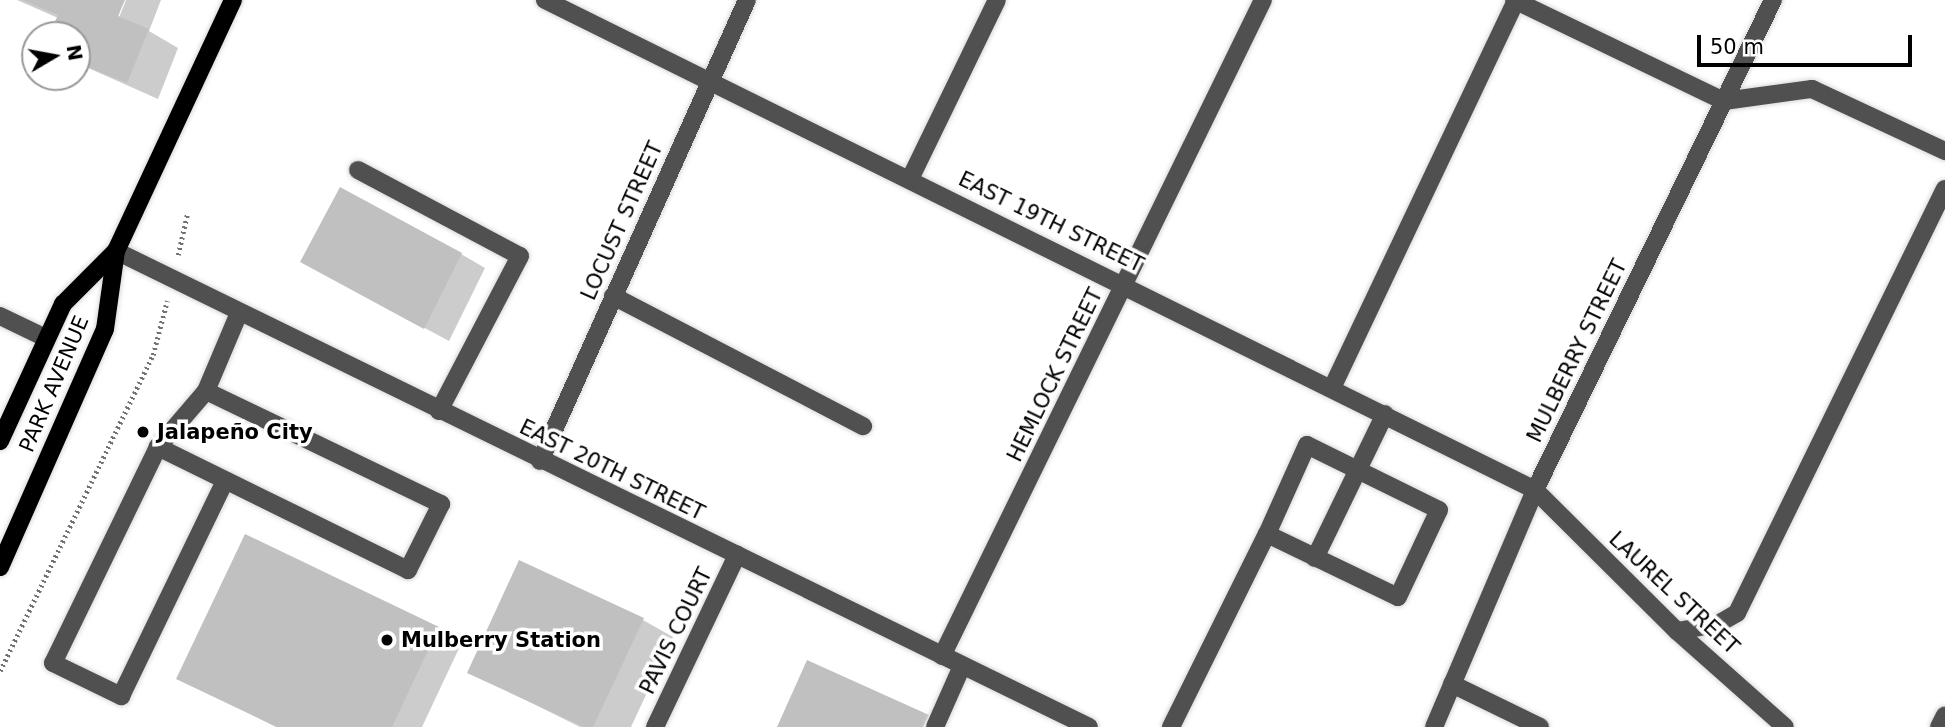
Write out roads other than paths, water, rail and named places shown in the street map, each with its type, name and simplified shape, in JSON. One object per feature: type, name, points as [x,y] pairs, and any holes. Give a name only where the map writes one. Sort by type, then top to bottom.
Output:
[{"type":"main road","name":"PARK AVENUE","points":[[0,567],[105,329],[116,251],[233,0]]},
{"type":"main road","name":"PARK AVENUE","points":[[0,441],[62,304],[116,251]]},
{"type":"street","name":"EAST 19TH STREET","points":[[545,0],[1125,284],[1535,490]]},
{"type":"street","name":"LOCUST STREET","points":[[540,461],[747,0]]},
{"type":"street","points":[[910,179],[997,0]]},
{"type":"street","name":"HEMLOCK STREET","points":[[942,656],[1262,0]]},
{"type":"street","points":[[1332,388],[1515,0],[1724,101],[1812,89],[1945,152]]},
{"type":"street","name":"MULBERRY STREET","points":[[1434,727],[1535,490],[1773,0]]},
{"type":"street","points":[[358,170],[520,256],[439,411]]},
{"type":"street","points":[[1677,631],[1718,624],[1737,613],[1945,188]]},
{"type":"street","name":"EAST 20TH STREET","points":[[116,251],[540,461],[1089,727]]},
{"type":"street","points":[[613,296],[863,426]]},
{"type":"street","points":[[225,481],[121,695],[53,663],[158,447],[206,391],[239,313]]},
{"type":"street","points":[[0,316],[46,338]]},
{"type":"street","points":[[158,447],[408,570],[441,504],[206,391]]},
{"type":"street","points":[[1315,558],[1385,414]]},
{"type":"street","points":[[1171,727],[1268,534],[1307,445],[1439,510],[1398,597],[1268,534]]},
{"type":"street","name":"LAUREL STREET","points":[[1535,490],[1677,631],[1785,727]]},
{"type":"street","name":"PAVIS COURT","points":[[655,727],[737,555]]},
{"type":"street","points":[[935,727],[962,666]]},
{"type":"street","points":[[1452,684],[1540,727]]},
{"type":"street","points":[[1939,727],[1945,715]]},
{"type":"place","name":"Jalapeño City","points":[[143,432]]},
{"type":"place","name":"Mulberry Station","points":[[387,640]]}]
